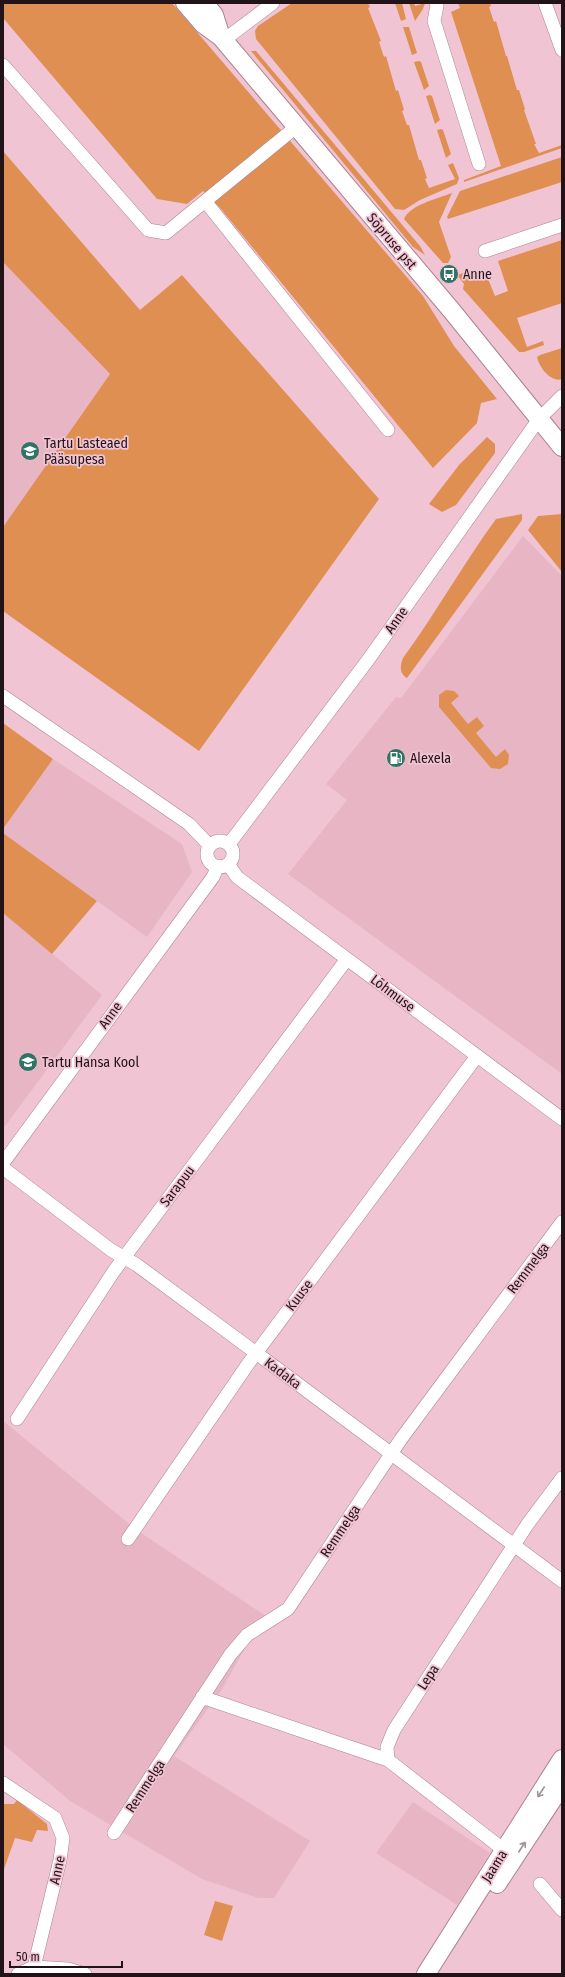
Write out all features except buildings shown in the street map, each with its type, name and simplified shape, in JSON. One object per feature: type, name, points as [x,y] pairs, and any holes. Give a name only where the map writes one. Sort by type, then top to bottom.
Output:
[{"type":"main road","name":"Sõpruse pst","points":[[185,3],[203,24],[222,39],[452,311],[562,446]]},
{"type":"main road","name":"Sõpruse pst","points":[[204,3],[214,15],[222,39]]},
{"type":"main road","name":"Jaama","points":[[426,1974],[562,1759]]},
{"type":"main road","name":"Jaama","points":[[441,1974],[456,1947],[562,1785]]},
{"type":"street","points":[[222,39],[273,3]]},
{"type":"street","points":[[436,3],[437,6],[434,21],[479,164]]},
{"type":"street","points":[[545,3],[562,50]]},
{"type":"street","points":[[3,65],[148,230],[166,233],[296,127]]},
{"type":"street","points":[[205,201],[388,430]]},
{"type":"street","points":[[485,251],[562,225]]},
{"type":"street","name":"Anne","points":[[229,844],[368,660],[539,419],[562,396]]},
{"type":"street","points":[[3,696],[189,824],[210,846]]},
{"type":"street","points":[[221,841],[229,844],[232,856],[223,865],[208,860],[207,853],[213,843],[221,841]]},
{"type":"street","name":"Anne","points":[[3,1163],[213,876],[223,865]]},
{"type":"street","name":"Lõhmuse","points":[[223,865],[237,877],[562,1119]]},
{"type":"street","name":"Sarapuu","points":[[17,1419],[124,1257],[348,959]]},
{"type":"street","name":"Kuuse","points":[[128,1539],[256,1353],[477,1056]]},
{"type":"street","name":"Kadaka","points":[[3,1168],[137,1265],[562,1581]]},
{"type":"street","name":"Remmelga","points":[[114,1833],[230,1655],[247,1634],[288,1609],[392,1454],[562,1222]]},
{"type":"street","name":"Lepa","points":[[388,1760],[387,1747],[394,1730],[514,1545],[562,1478]]},
{"type":"street","points":[[202,1697],[388,1760],[504,1850]]},
{"type":"street","name":"Anne","points":[[3,1783],[55,1818],[63,1838],[60,1860],[34,1967]]},
{"type":"street","points":[[540,1884],[562,1910]]},
{"type":"street","points":[[18,1974],[34,1967],[68,1969],[85,1974]]},
{"type":"shaded area","points":[[3,3],[172,3],[423,296],[454,346],[497,399],[481,403],[477,423],[433,468],[221,209],[203,191],[187,204],[157,199],[3,18]]},
{"type":"shaded area","points":[[292,3],[368,3],[370,7],[368,8],[381,41],[379,42],[384,57],[386,56],[396,91],[398,90],[404,110],[402,111],[407,125],[409,125],[429,188],[455,179],[448,165],[453,163],[459,178],[457,184],[420,200],[404,210],[395,209],[256,39],[255,31],[258,26]]},
{"type":"shaded area","points":[[395,3],[402,3],[406,19],[401,21]]},
{"type":"shaded area","points":[[409,3],[414,3],[415,6],[425,3],[415,21]]},
{"type":"shaded area","points":[[458,3],[490,3],[491,6],[489,7],[494,22],[496,21],[517,90],[519,90],[525,109],[524,110],[536,144],[534,144],[539,153],[562,145],[562,148],[464,182],[464,180],[501,166],[451,12],[460,8]]},
{"type":"shaded area","points":[[403,27],[409,27],[417,53],[412,55]]},
{"type":"shaded area","points":[[251,51],[256,51],[420,246],[425,255],[413,247]]},
{"type":"shaded area","points":[[414,62],[421,62],[429,86],[424,90]]},
{"type":"shaded area","points":[[426,96],[432,96],[440,120],[435,124]]},
{"type":"shaded area","points":[[437,130],[443,130],[451,154],[446,158]]},
{"type":"shaded area","points":[[3,151],[140,310],[182,275],[379,499],[199,751],[3,611],[3,527],[110,374],[3,262]]},
{"type":"shaded area","points":[[562,157],[562,182],[448,219],[447,217],[460,191]]},
{"type":"shaded area","points":[[452,193],[439,222],[451,257],[448,263],[443,263],[404,219],[412,209]]},
{"type":"shaded area","points":[[562,240],[562,303],[517,318],[527,347],[543,341],[544,345],[524,352],[519,352],[463,289],[464,284],[457,275],[473,270],[476,278],[486,274],[495,296],[508,291],[498,261]]},
{"type":"shaded area","name":"Tartu Lasteaed Pääsupesa","points":[[3,262],[110,374],[3,527]]},
{"type":"shaded area","points":[[562,348],[562,379],[558,380],[546,373],[540,365],[537,357]]},
{"type":"shaded area","points":[[487,437],[495,444],[495,453],[456,505],[442,512],[429,504],[459,465]]},
{"type":"shaded area","points":[[522,514],[522,520],[407,678],[404,676],[401,672],[403,658],[496,519]]},
{"type":"shaded area","points":[[562,514],[562,572],[528,530],[538,516]]},
{"type":"shaded area","points":[[523,536],[562,576],[562,1074],[288,874],[347,800],[326,784],[396,697],[401,698]]},
{"type":"shaded area","points":[[446,690],[454,691],[459,696],[451,703],[468,724],[477,717],[484,726],[476,733],[496,757],[505,749],[509,755],[508,764],[500,769],[491,768],[439,707],[439,695]]},
{"type":"shaded area","points":[[3,723],[53,759],[3,829]]},
{"type":"shaded area","points":[[53,759],[182,844],[192,872],[147,937],[3,833],[3,829]]},
{"type":"shaded area","points":[[3,833],[97,901],[52,954],[3,913]]},
{"type":"shaded area","name":"Tartu Hansa Kool","points":[[3,913],[102,995],[3,1129]]},
{"type":"shaded area","points":[[3,1421],[138,1531],[278,1624],[248,1643],[222,1689],[174,1756],[310,1841],[274,1898],[258,1898],[202,1879],[70,1801],[3,1744]]},
{"type":"shaded area","points":[[17,1800],[47,1824],[48,1831],[37,1830],[32,1842],[15,1838],[3,1872],[3,1806],[4,1804],[14,1804]]},
{"type":"shaded area","points":[[413,1802],[490,1853],[457,1905],[376,1853]]},
{"type":"shaded area","points":[[215,1901],[233,1906],[222,1941],[204,1935]]},
{"type":"place","name":"Anne","points":[[449,274]]},
{"type":"place","name":"Tartu Lasteaed Pääsupesa","points":[[30,451]]},
{"type":"place","name":"Alexela","points":[[396,758]]},
{"type":"place","name":"Tartu Hansa Kool","points":[[28,1062]]}]
